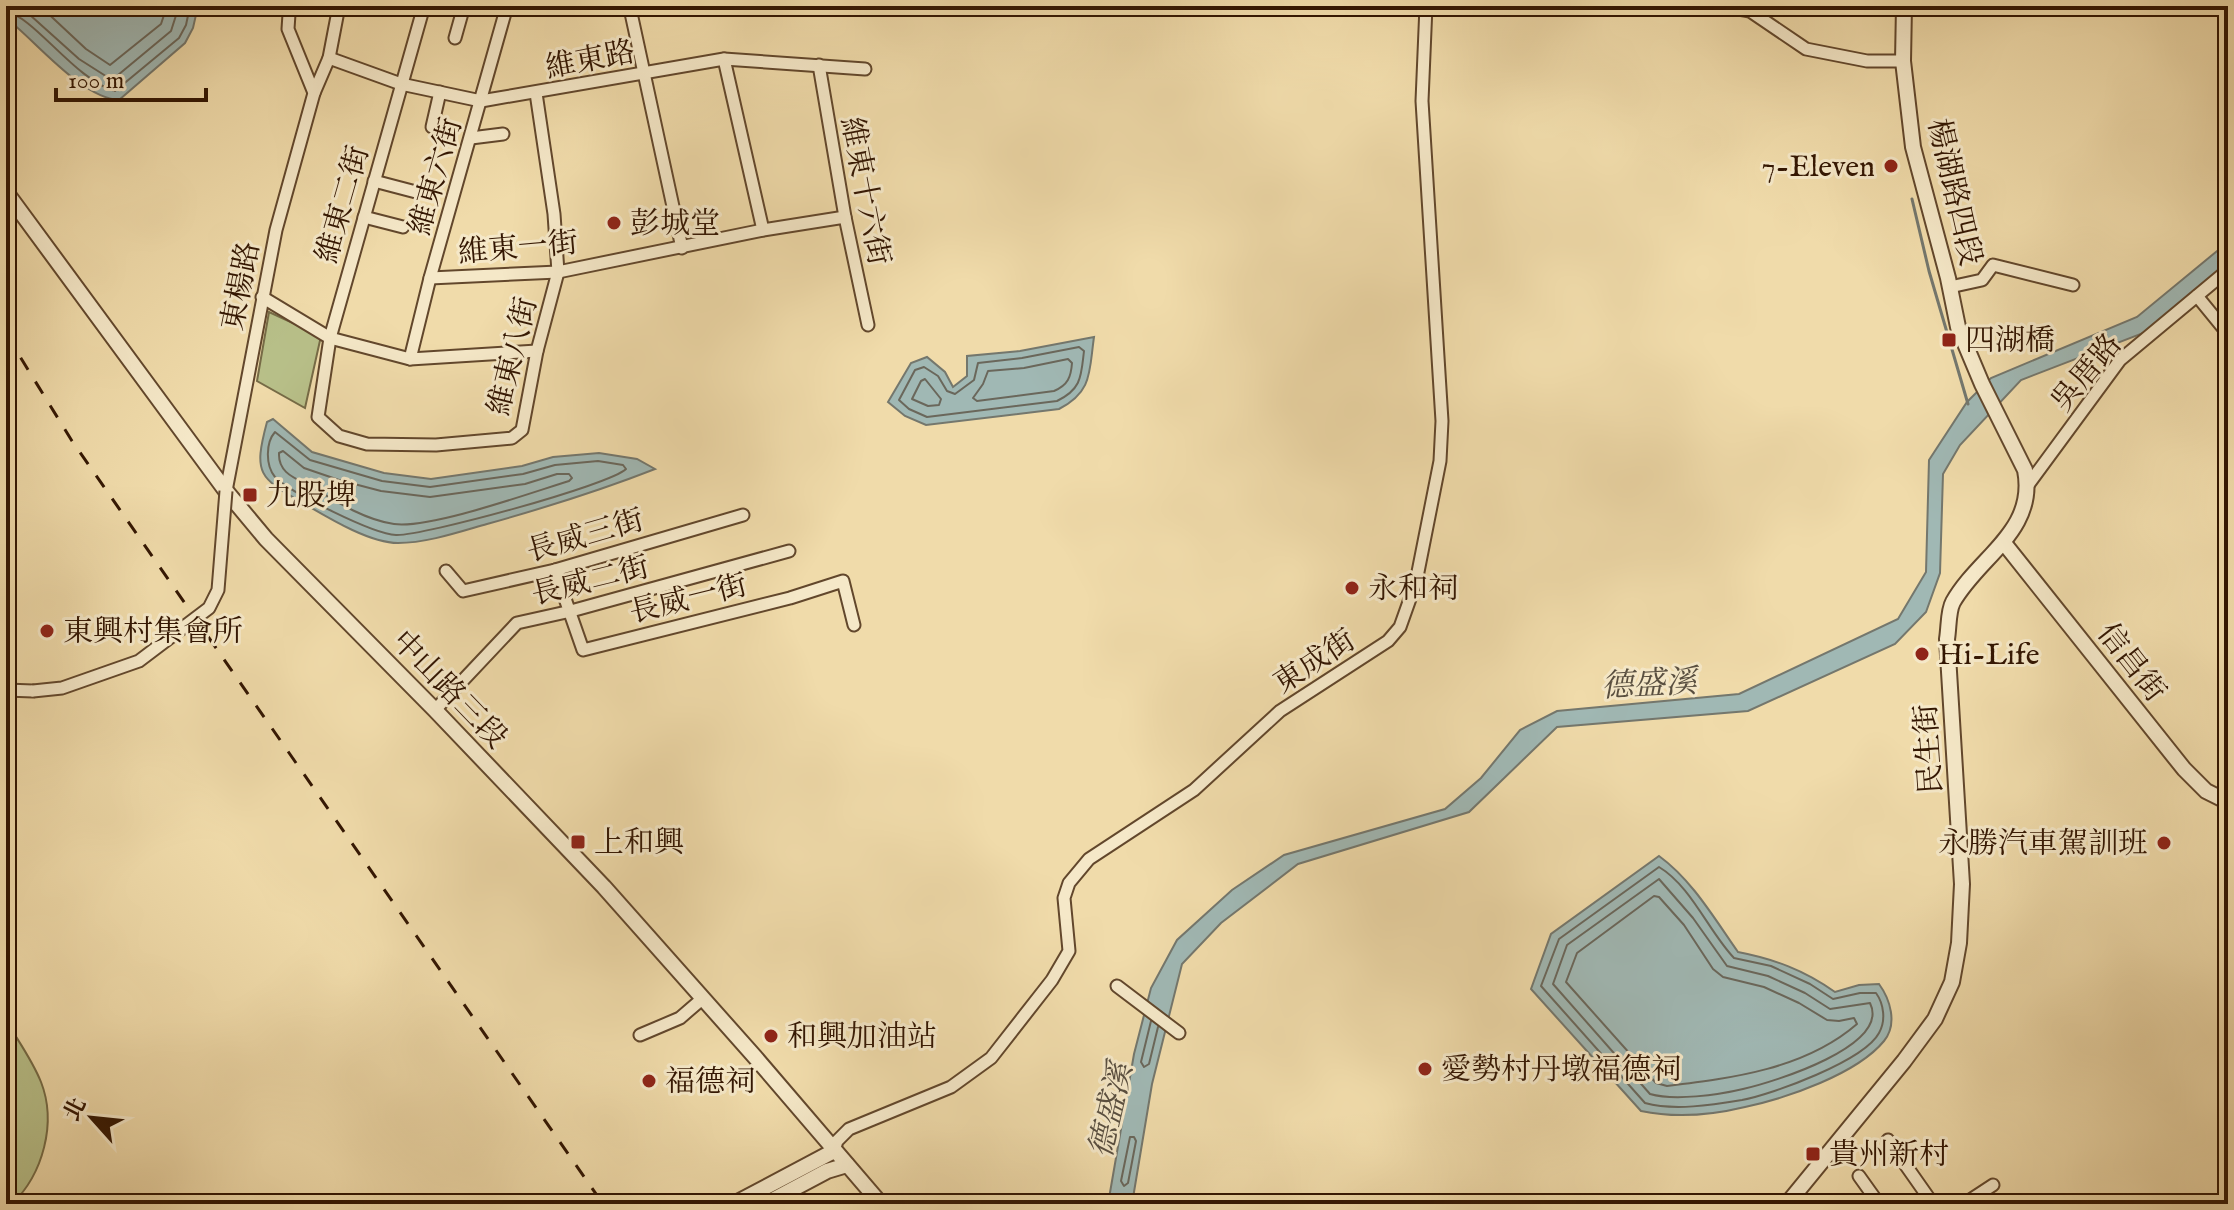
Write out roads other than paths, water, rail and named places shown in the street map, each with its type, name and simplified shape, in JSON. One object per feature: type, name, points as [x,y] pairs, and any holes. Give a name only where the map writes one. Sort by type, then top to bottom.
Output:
[{"type":"street","points":[[295,6],[289,14],[288,29],[314,93]]},
{"type":"street","name":"東楊路","points":[[6,690],[62,688],[139,661],[209,608],[218,590],[226,491],[262,297],[276,230],[314,93],[329,58],[339,6]]},
{"type":"street","name":"維東二街","points":[[424,6],[330,338],[318,417],[339,436],[367,444],[436,445],[512,438]]},
{"type":"street","points":[[455,38],[464,6]]},
{"type":"street","name":"維東六街","points":[[410,359],[507,6]]},
{"type":"street","name":"東成街","points":[[834,1151],[837,1141],[849,1129],[951,1087],[991,1058],[1052,980],[1069,951],[1064,898],[1069,883],[1089,859],[1194,790],[1280,711],[1388,641],[1400,627],[1416,582],[1440,461],[1442,421],[1422,101],[1426,6]]},
{"type":"street","points":[[1722,6],[1750,11],[1806,49],[1867,61],[1903,61]]},
{"type":"street","name":"楊湖路四段","points":[[1904,6],[1903,61],[1913,147],[1958,327],[1995,412],[2025,470],[2028,485]]},
{"type":"street","points":[[631,13],[682,248]]},
{"type":"street","name":"維東路","points":[[329,58],[401,84],[481,101],[724,59],[865,69]]},
{"type":"street","points":[[724,59],[763,230]]},
{"type":"street","name":"維東十六街","points":[[819,65],[845,217],[868,325]]},
{"type":"street","points":[[432,127],[440,92]]},
{"type":"street","name":"維東八街","points":[[512,438],[522,430],[537,351],[558,272],[554,214],[536,93]]},
{"type":"street","points":[[471,138],[503,134]]},
{"type":"street","points":[[374,181],[416,192]]},
{"type":"street","name":"中山路三段","points":[[6,192],[226,491],[266,539],[604,887],[881,1204]]},
{"type":"street","points":[[364,217],[403,227]]},
{"type":"street","name":"維東一街","points":[[430,278],[558,272],[763,230],[845,217]]},
{"type":"street","points":[[1950,287],[1982,280],[1993,265],[2073,285]]},
{"type":"street","name":"吳厝路","points":[[2028,485],[2120,360],[2228,271]]},
{"type":"street","points":[[2197,296],[2224,329]]},
{"type":"street","points":[[262,297],[330,338],[410,359],[537,351]]},
{"type":"street","name":"民生街","points":[[1787,1204],[1904,1061],[1935,1019],[1952,982],[1959,943],[1962,884],[1947,639],[1951,604],[2004,543],[2027,500],[2028,485]]},
{"type":"street","name":"長威三街","points":[[446,571],[463,591],[555,570],[743,515]]},
{"type":"street","name":"信昌街","points":[[2004,543],[2184,769],[2206,791],[2228,802]]},
{"type":"street","name":"長威二街","points":[[435,710],[517,623],[789,551]]},
{"type":"street","name":"長威一街","points":[[555,570],[583,650],[790,598],[843,581],[854,625]]},
{"type":"street","points":[[1117,986],[1175,1030]]},
{"type":"street","points":[[640,1035],[680,1018],[702,999]]},
{"type":"street","points":[[1888,1140],[1933,1204]]},
{"type":"street","points":[[734,1204],[834,1151]]},
{"type":"street","points":[[765,1204],[827,1171],[847,1165]]},
{"type":"street","points":[[1859,1176],[1879,1204]]},
{"type":"street","points":[[1964,1204],[1993,1185]]},
{"type":"water","points":[[6,6],[198,6],[193,28],[185,43],[119,100],[104,97],[74,79],[6,18]]},
{"type":"water","points":[[2228,242],[2228,263],[2146,332],[2021,380],[1960,445],[1943,474],[1940,573],[1926,612],[1895,644],[1748,711],[1557,727],[1469,812],[1298,864],[1221,923],[1182,964],[1152,1084],[1132,1204],[1108,1204],[1134,1054],[1151,988],[1177,940],[1232,890],[1284,855],[1445,809],[1481,778],[1520,730],[1557,711],[1739,694],[1898,619],[1926,572],[1929,460],[1967,402],[1991,378],[2137,317]]},
{"type":"water","points":[[1094,337],[1090,370],[1084,388],[1059,409],[926,425],[905,416],[888,402],[911,363],[927,357],[945,372],[953,387],[967,376],[967,356],[1020,351]]},
{"type":"water","points":[[273,419],[312,452],[384,473],[431,479],[522,466],[553,457],[599,453],[637,459],[655,469],[571,499],[454,534],[420,541],[387,542],[336,522],[269,480],[263,473],[261,453],[267,422]]},
{"type":"water","points":[[1659,856],[1692,888],[1738,952],[1788,966],[1835,992],[1859,985],[1879,984],[1891,1012],[1891,1027],[1884,1041],[1857,1064],[1839,1074],[1762,1103],[1693,1115],[1641,1111],[1531,989],[1551,934]]},
{"type":"waterway","points":[[1912,199],[1929,271],[1968,404]]},
{"type":"railway","points":[[6,334],[72,441],[603,1204]]},
{"type":"place","name":"7-Eleven","points":[[1891,166]]},
{"type":"place","name":"彭城堂","points":[[614,223]]},
{"type":"place","name":"四湖橋","points":[[1949,340]]},
{"type":"place","name":"九股埤","points":[[250,495]]},
{"type":"place","name":"永和祠","points":[[1352,588]]},
{"type":"place","name":"東興村集會所","points":[[47,631]]},
{"type":"place","name":"Hi-Life","points":[[1922,654]]},
{"type":"place","name":"上和興","points":[[578,842]]},
{"type":"place","name":"永勝汽車駕訓班","points":[[2164,843]]},
{"type":"place","name":"和興加油站","points":[[771,1036]]},
{"type":"place","name":"愛勢村丹墩福德祠","points":[[1425,1069]]},
{"type":"place","name":"福德祠","points":[[649,1081]]},
{"type":"place","name":"貴州新村","points":[[1813,1154]]},
{"type":"water label","name":"德盛溪","points":[[1649,683]]},
{"type":"water label","name":"德盛溪","points":[[1110,1110]]}]
